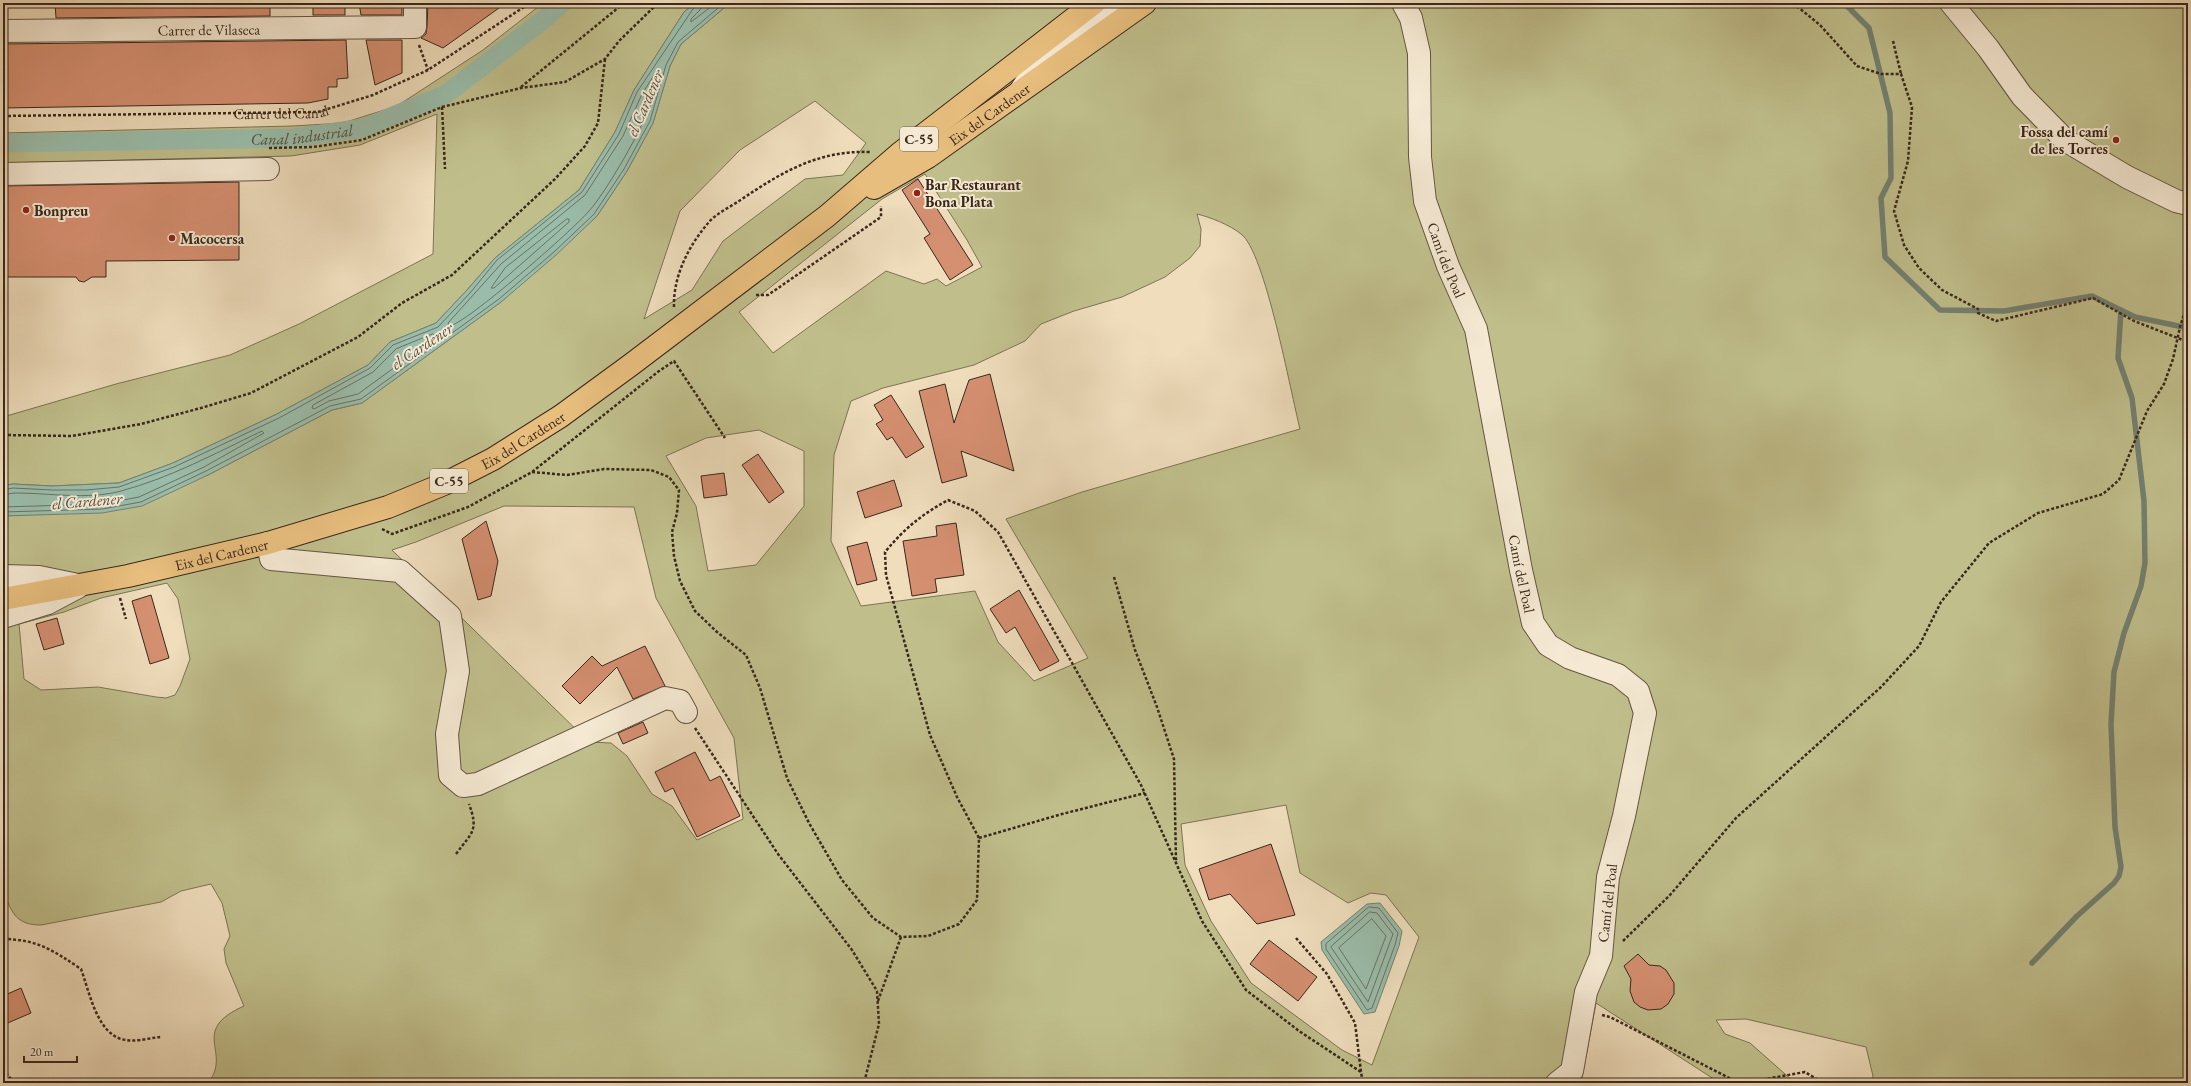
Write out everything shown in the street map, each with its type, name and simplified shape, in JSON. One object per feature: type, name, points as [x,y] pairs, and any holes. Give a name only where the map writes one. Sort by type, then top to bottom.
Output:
[{"type":"main road","name":"Eix del Cardener","points":[[827,216],[928,157],[1145,3]]},
{"type":"main road","name":"Eix del Cardener","points":[[3,599],[81,586],[268,543],[356,518],[444,484],[493,459],[561,416],[827,216],[899,154],[1088,6]]},
{"type":"street","points":[[415,3],[415,27]]},
{"type":"street","points":[[1021,90],[1039,63],[1062,43],[1118,3]]},
{"type":"street","name":"Camí del Poal","points":[[1402,3],[1411,18],[1419,53],[1420,157],[1425,201],[1448,266],[1476,329],[1521,570],[1533,623],[1548,645],[1570,658],[1618,674],[1638,691],[1645,713],[1629,794],[1608,877],[1601,956],[1586,992],[1572,1071],[1557,1083]]},
{"type":"street","points":[[1951,3],[1988,48],[2022,96],[2065,140],[2127,177],[2176,201],[2188,204]]},
{"type":"street","name":"Carrer de Vilaseca","points":[[3,31],[415,27]]},
{"type":"street","points":[[3,174],[268,169]]},
{"type":"street","points":[[268,543],[271,559],[400,571],[450,616],[458,671],[447,734],[450,775],[463,786],[478,784],[665,698],[680,701],[686,712]]},
{"type":"street","points":[[3,576],[40,577],[81,586]]},
{"type":"street","points":[[3,617],[48,603],[81,586]]},
{"type":"path","name":"Carrer del Canal","points":[[3,116],[318,112],[373,95],[428,70],[530,3]]},
{"type":"path","points":[[521,88],[624,3]]},
{"type":"path","points":[[277,148],[313,147],[362,140],[442,108],[521,88],[565,82],[605,59],[619,41],[658,3]]},
{"type":"path","points":[[1793,3],[1820,25],[1857,66],[1881,74],[1900,74]]},
{"type":"path","points":[[415,27],[420,50],[428,70]]},
{"type":"path","points":[[1893,41],[1900,74],[1912,107],[1908,161],[1894,211],[1904,245],[1919,268],[1942,290],[1996,321],[2093,298],[2134,321],[2188,342]]},
{"type":"path","points":[[3,435],[72,436],[141,424],[201,408],[250,393],[358,337],[402,303],[452,275],[555,179],[585,146],[598,123],[605,59]]},
{"type":"path","points":[[442,108],[445,169]]},
{"type":"path","points":[[674,331],[674,293],[678,274],[691,248],[710,220],[798,164],[848,151],[899,154]]},
{"type":"path","points":[[753,295],[768,295],[881,218],[880,185]]},
{"type":"path","points":[[1601,956],[1616,947],[1630,935],[1670,895],[1736,818],[1887,681],[1919,646],[1941,602],[1989,543],[2038,513],[2103,494],[2118,480],[2147,411],[2164,384],[2178,339],[2183,316],[2188,308]]},
{"type":"path","points":[[356,518],[392,534],[468,507],[532,472],[659,371],[674,362],[725,438]]},
{"type":"path","points":[[532,472],[567,475],[604,469],[651,470],[669,477],[680,490],[677,513],[672,532],[674,556],[680,581],[694,611],[716,632],[746,655],[760,688],[787,778],[809,823],[842,880],[873,918],[901,936],[928,936],[959,924],[977,900],[979,838],[957,797],[930,735],[886,576],[885,552],[903,530],[948,500],[975,511],[998,532],[1145,793],[1202,921],[1246,990],[1299,1031],[1361,1072]]},
{"type":"path","points":[[1114,577],[1134,650],[1157,707],[1174,759],[1176,864]]},
{"type":"path","points":[[120,598],[126,619]]},
{"type":"path","points":[[686,712],[778,854],[852,950],[877,991],[879,1024],[864,1083]]},
{"type":"path","points":[[456,854],[473,831],[475,819],[463,786]]},
{"type":"path","points":[[979,838],[1062,814],[1145,793]]},
{"type":"path","points":[[878,1004],[901,936]]},
{"type":"path","points":[[1296,938],[1327,974],[1355,1023],[1363,1083]]},
{"type":"path","points":[[3,939],[22,939],[45,947],[81,969],[93,1007],[104,1027],[120,1039],[135,1040],[161,1037]]},
{"type":"path","points":[[1582,1010],[1610,1017],[1739,1083]]},
{"type":"path","points":[[3,1069],[14,1083]]},
{"type":"path","points":[[1743,1083],[1805,1072],[1823,1083]]},
{"type":"path","points":[[705,1083],[843,1081],[849,1083]]},
{"type":"shaded area","points":[[543,3],[695,3],[684,12],[634,90],[615,132],[579,190],[495,258],[436,323],[390,342],[368,365],[277,414],[173,463],[119,483],[52,486],[12,484],[3,486],[3,417],[116,384],[230,355],[299,324],[433,254],[437,114],[360,145],[291,156],[3,163],[3,133],[293,126],[343,123],[397,106],[483,50]]},
{"type":"shaded area","points":[[730,3],[2188,3],[2188,1083],[1872,1083],[1873,1076],[1866,1047],[1746,1019],[1716,1020],[1725,1034],[1750,1043],[1793,1081],[1803,1083],[1720,1083],[1596,1003],[1582,1078],[1571,1083],[208,1083],[214,1072],[216,1061],[214,1042],[218,1024],[227,1015],[244,1006],[226,963],[224,949],[230,936],[222,903],[211,884],[181,891],[161,902],[41,925],[25,923],[20,920],[12,911],[3,891],[3,516],[42,514],[208,475],[332,410],[362,403],[501,302],[597,216],[627,171],[653,123],[670,66],[681,44]],"holes":[[[815,101],[866,143],[843,175],[805,179],[723,241],[692,290],[644,319],[680,211],[740,150]],[[925,174],[967,240],[982,267],[946,286],[937,279],[924,284],[886,271],[773,353],[739,312],[882,199]],[[1197,214],[1214,219],[1241,234],[1250,246],[1268,294],[1284,356],[1300,429],[1082,492],[1006,519],[1088,658],[1034,681],[998,642],[975,591],[861,606],[831,541],[834,455],[851,401],[883,388],[974,365],[1025,341],[1041,324],[1074,311],[1122,297],[1165,277],[1190,258],[1200,246],[1201,229]],[[759,430],[804,451],[804,506],[756,565],[708,571],[696,506],[666,456],[706,438]],[[504,506],[634,507],[656,598],[734,738],[743,819],[697,840],[672,806],[652,794],[627,756],[611,743],[589,742],[392,550],[416,542]],[[167,583],[178,599],[190,659],[175,695],[166,698],[156,697],[98,687],[41,690],[24,679],[19,624],[64,612],[101,598]],[[1286,805],[1300,873],[1348,903],[1371,893],[1386,895],[1419,937],[1372,1065],[1342,1050],[1251,983],[1211,921],[1185,865],[1181,824]]]},
{"type":"water","name":"el Cardener","points":[[695,3],[730,3],[681,44],[670,66],[653,123],[627,171],[597,216],[556,255],[501,302],[362,403],[332,410],[208,475],[142,506],[102,513],[3,516],[3,486],[12,484],[52,486],[119,483],[173,463],[277,414],[368,365],[390,342],[436,323],[495,258],[579,190],[615,132],[634,90],[684,12]]},
{"type":"water","points":[[1380,903],[1402,931],[1399,946],[1375,1012],[1364,1014],[1322,950],[1321,942],[1367,904]]},
{"type":"building","points":[[55,3],[270,3],[270,16],[56,18]]},
{"type":"building","points":[[313,3],[345,3],[345,15],[313,15]]},
{"type":"building","points":[[359,3],[402,3],[402,15],[361,15]]},
{"type":"building","points":[[428,3],[506,3],[443,48],[421,38],[426,34]]},
{"type":"building","points":[[346,40],[348,78],[337,79],[337,87],[328,87],[328,99],[308,103],[3,108],[3,44]]},
{"type":"building","points":[[366,40],[402,40],[402,73],[375,85]]},
{"type":"building","points":[[918,179],[973,265],[950,280],[924,238],[930,234],[902,190]]},
{"type":"building","points":[[239,182],[239,260],[106,261],[106,277],[92,277],[84,282],[79,281],[76,277],[3,277],[3,186]]},
{"type":"building","points":[[990,374],[1014,471],[961,451],[967,476],[942,483],[919,391],[945,384],[954,423],[969,380]]},
{"type":"building","points":[[891,395],[924,447],[906,458],[892,437],[887,440],[876,424],[883,420],[874,405]]},
{"type":"building","points":[[758,454],[784,492],[769,503],[742,465]]},
{"type":"building","points":[[724,473],[727,495],[704,498],[701,476]]},
{"type":"building","points":[[894,480],[902,506],[865,518],[857,492]]},
{"type":"building","points":[[486,521],[498,561],[491,596],[478,600],[462,539]]},
{"type":"building","points":[[956,523],[964,575],[935,579],[937,592],[912,596],[903,541],[937,536],[936,526]]},
{"type":"building","points":[[867,542],[877,580],[857,585],[847,547]]},
{"type":"building","points":[[1019,590],[1059,661],[1040,671],[1015,627],[1006,633],[990,609]]},
{"type":"building","points":[[151,595],[169,658],[150,664],[132,601]]},
{"type":"building","points":[[57,618],[64,644],[44,650],[36,624]]},
{"type":"building","points":[[645,646],[665,686],[633,699],[617,667],[580,704],[562,686],[592,656],[602,666]]},
{"type":"building","points":[[643,722],[648,733],[623,744],[618,733]]},
{"type":"building","points":[[695,752],[710,781],[720,776],[740,816],[697,837],[673,788],[665,792],[655,772]]},
{"type":"building","points":[[1271,844],[1295,915],[1257,924],[1230,894],[1209,900],[1199,869]]},
{"type":"building","points":[[1269,940],[1317,977],[1298,1001],[1250,964]]},
{"type":"building","points":[[1638,954],[1649,965],[1660,966],[1666,970],[1674,983],[1674,994],[1668,1004],[1661,1009],[1648,1010],[1640,1007],[1634,1002],[1630,991],[1631,979],[1624,966]]},
{"type":"building","points":[[21,988],[31,1013],[3,1025],[3,996]]},
{"type":"waterway","name":"Canal industrial","points":[[3,143],[293,138],[364,128],[446,94],[547,17],[562,3]]},
{"type":"waterway","points":[[1844,3],[1869,28],[1890,113],[1891,178],[1881,198],[1885,257],[1940,310],[2004,311],[2092,296],[2135,317],[2188,328]]},
{"type":"waterway","points":[[2032,963],[2077,916],[2114,883],[2119,876],[2121,867],[2115,827],[2111,724],[2114,672],[2124,633],[2141,586],[2145,563],[2144,501],[2132,398],[2118,358],[2121,310]]},
{"type":"place","name":"Fossa del camí de les Torres","points":[[2116,140]]},
{"type":"place","name":"Bar Restaurant Bona Plata","points":[[917,193]]},
{"type":"place","name":"Bonpreu","points":[[26,210]]},
{"type":"place","name":"Macocersa","points":[[172,238]]}]
